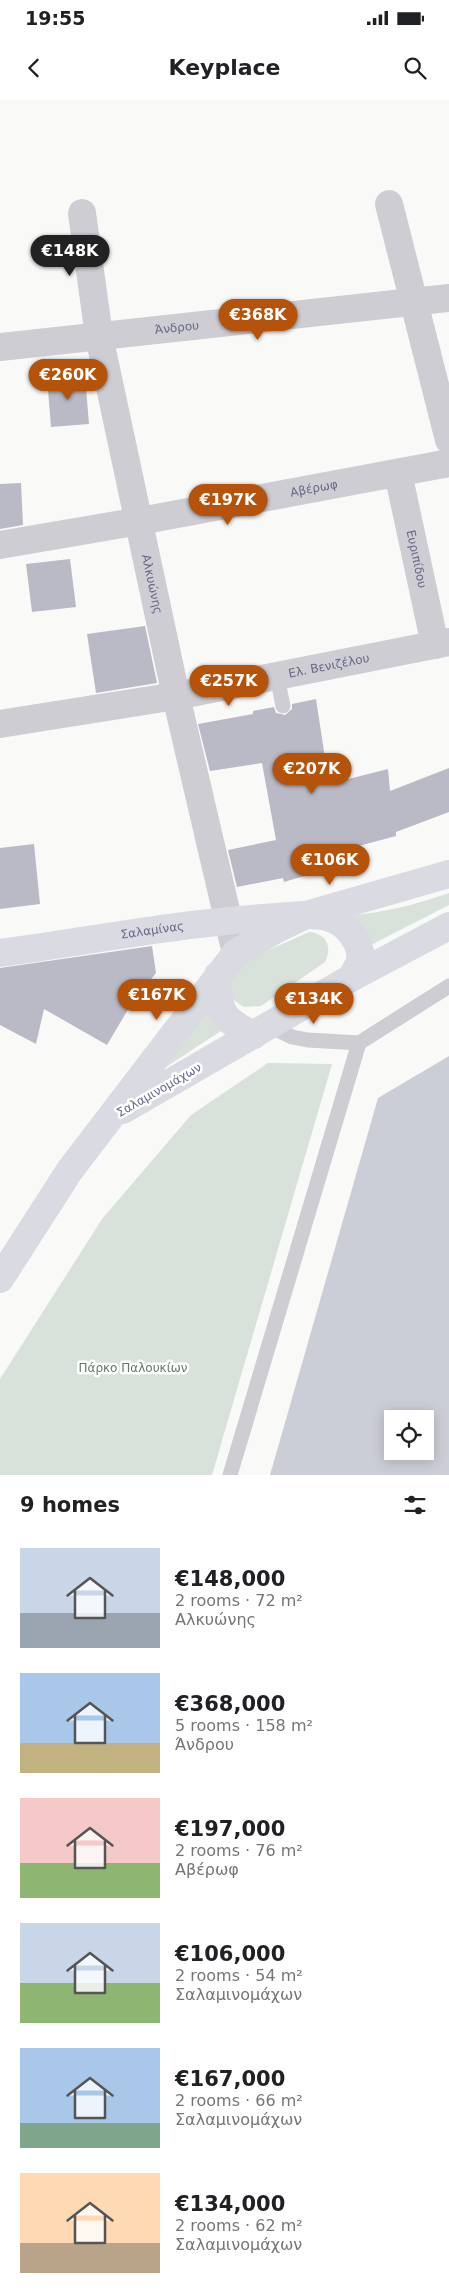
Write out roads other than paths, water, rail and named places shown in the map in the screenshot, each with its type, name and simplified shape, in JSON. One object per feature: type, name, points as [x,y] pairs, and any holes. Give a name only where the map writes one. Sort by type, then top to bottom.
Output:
[{"type":"main road","points":[[113,1115],[236,953],[275,930],[306,915],[449,874]]},
{"type":"main road","name":"Σαλαμίνας","points":[[0,953],[228,920],[306,915]]},
{"type":"main road","points":[[306,915],[330,918],[344,924],[354,937],[360,950],[360,962],[351,978]]},
{"type":"main road","name":"Σαλαμινομάχων","points":[[0,1279],[70,1170],[113,1115],[262,1031],[351,978],[449,926]]},
{"type":"main road","points":[[218,975],[217,994],[222,1014],[232,1023],[262,1031]]},
{"type":"street","points":[[389,204],[449,440]]},
{"type":"street","name":"Αλκυώνης","points":[[82,212],[99,336],[176,696],[236,953]]},
{"type":"street","name":"Άνδρου","points":[[0,347],[449,298]]},
{"type":"street","name":"Αβέρωφ","points":[[0,545],[140,521],[449,463]]},
{"type":"street","name":"Ευριπίδου","points":[[398,473],[444,649]]},
{"type":"street","name":"Ελ. Βενιζέλου","points":[[0,724],[176,696],[277,676],[444,649]]},
{"type":"lane","points":[[277,676],[283,706]]},
{"type":"lane","points":[[262,1031],[308,1040],[358,1043],[449,986]]},
{"type":"lane","points":[[230,1475],[358,1043]]},
{"type":"park label","name":"Πάρκο Παλουκίων","points":[[133,1368]]}]
